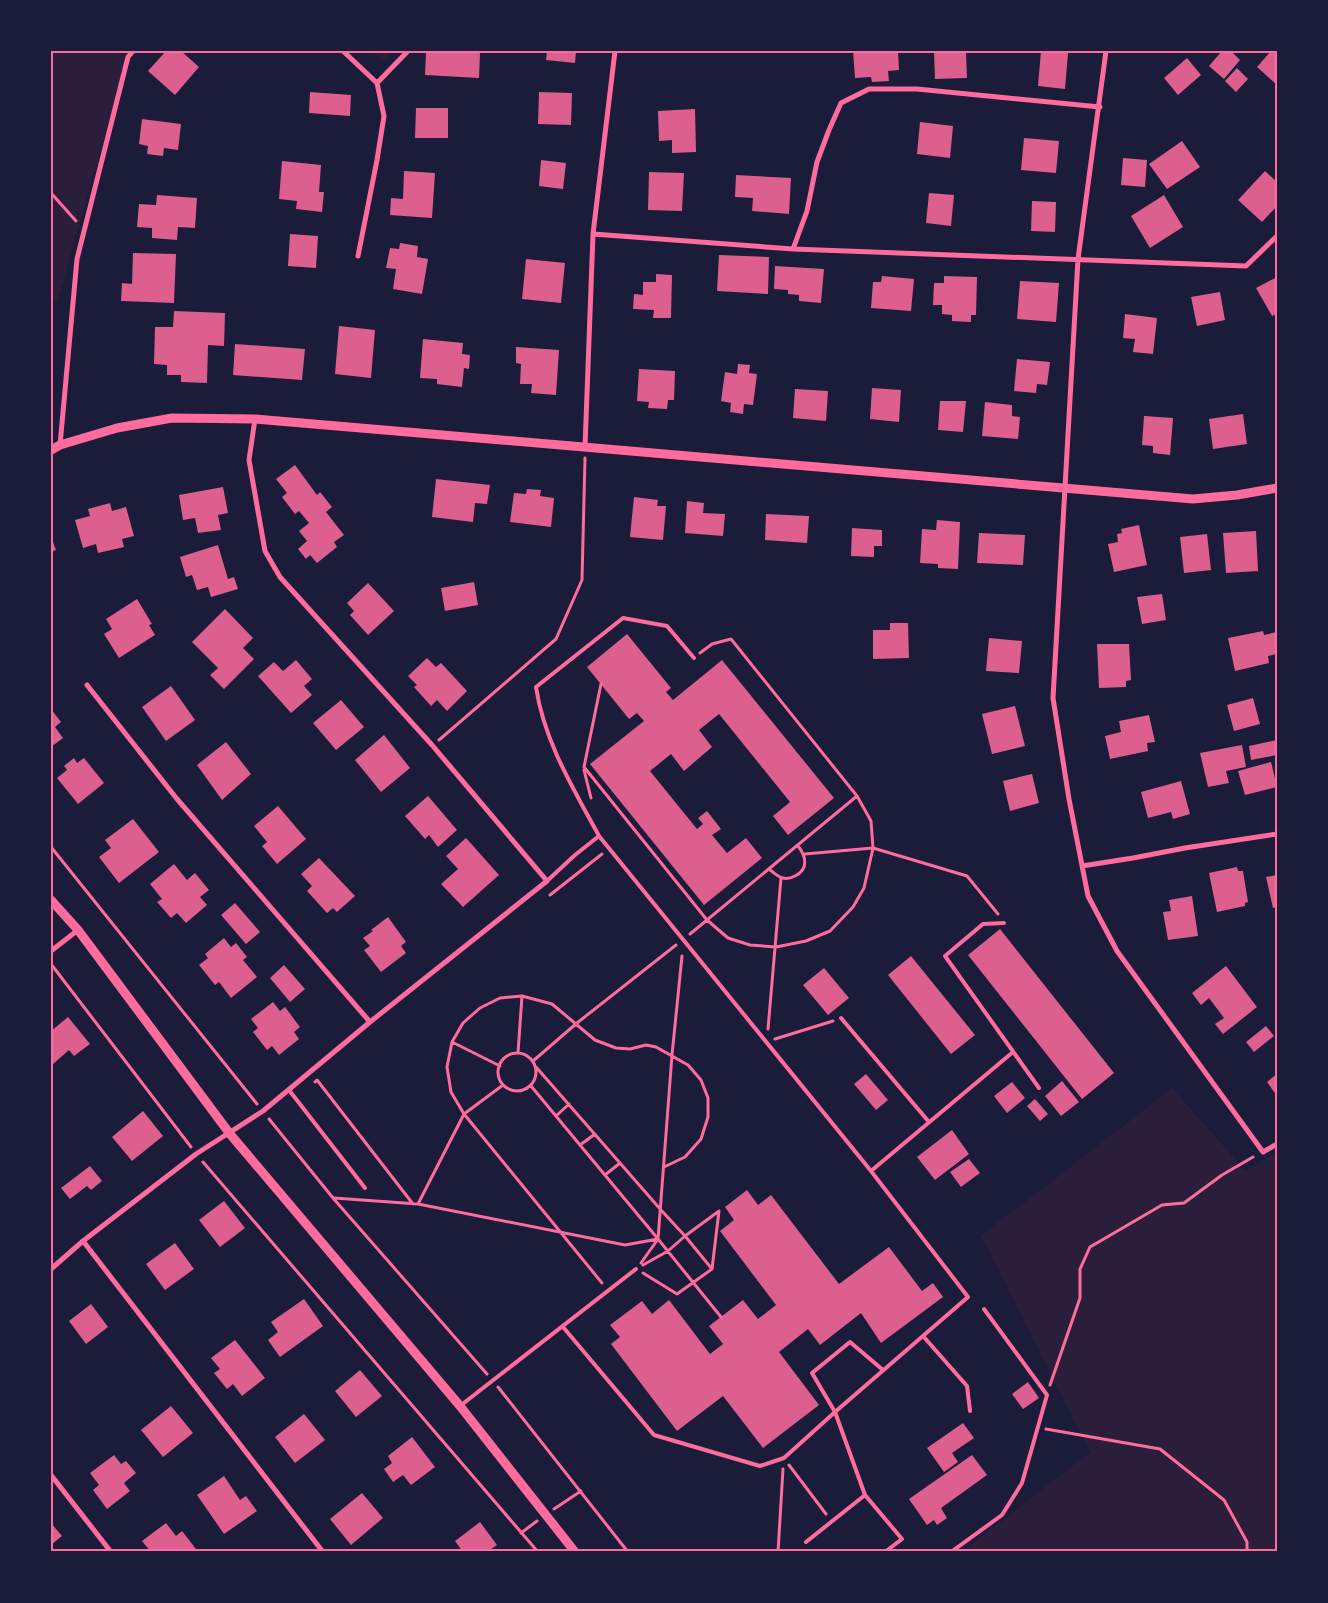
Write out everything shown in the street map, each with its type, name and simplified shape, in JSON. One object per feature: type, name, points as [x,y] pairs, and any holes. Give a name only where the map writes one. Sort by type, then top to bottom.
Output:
[{"type":"street","points":[[60,445],[77,259],[128,57],[133,51]]},
{"type":"street","points":[[343,51],[378,83],[384,116],[358,256]]},
{"type":"street","points":[[378,83],[408,51]]},
{"type":"street","points":[[585,447],[592,234],[615,51]]},
{"type":"street","points":[[1106,51],[1100,107],[1078,259],[1053,698],[1069,799],[1088,896],[1117,951],[1263,1152],[1277,1144]]},
{"type":"street","points":[[793,249],[807,211],[817,162],[828,130],[840,104],[869,89],[917,89],[1100,107]]},
{"type":"street","points":[[592,234],[793,249],[1246,266],[1277,236]]},
{"type":"street","points":[[51,450],[60,445],[116,428],[172,418],[255,419],[1193,499],[1277,488]]},
{"type":"street","points":[[51,1269],[196,1154],[230,1134],[263,1111],[370,1022],[547,881],[432,745],[280,577],[265,551],[248,460],[255,419]]},
{"type":"street","points":[[87,686],[177,799],[370,1022]]},
{"type":"street","points":[[1082,866],[1277,834]]},
{"type":"street","points":[[51,900],[78,930],[230,1134],[460,1406],[575,1552]]},
{"type":"street","points":[[51,951],[78,930]]},
{"type":"street","points":[[83,1242],[323,1552]]},
{"type":"street","points":[[51,1475],[111,1552]]},
{"type":"lane","points":[[563,1327],[654,1435],[760,1466],[784,1458],[968,1297],[871,1172],[600,836],[566,774],[548,736],[538,704],[536,687],[623,618],[667,626],[694,658]]},
{"type":"lane","points":[[547,881],[575,855],[600,836]]},
{"type":"lane","points":[[1004,923],[983,924],[945,956],[1039,1088]]},
{"type":"lane","points":[[841,1018],[929,1122]]},
{"type":"lane","points":[[871,1172],[1013,1052]]},
{"type":"lane","points":[[289,1090],[365,1188]]},
{"type":"lane","points":[[460,1406],[494,1382],[636,1269]]},
{"type":"lane","points":[[951,1552],[1002,1516],[1022,1483],[1047,1395],[984,1309]]},
{"type":"lane","points":[[923,1336],[966,1386],[970,1411]]},
{"type":"lane","points":[[883,1370],[850,1342],[812,1373],[835,1412],[865,1495],[902,1539],[885,1552]]},
{"type":"lane","points":[[806,1542],[865,1495]]},
{"type":"path","points":[[51,193],[84,230]]},
{"type":"path","points":[[432,745],[556,639],[582,580],[585,447]]},
{"type":"path","points":[[601,684],[584,767],[707,920],[728,938],[750,945],[776,947],[806,941],[830,931],[853,907],[864,888],[873,848],[870,821],[857,796],[731,639],[712,644],[694,658]]},
{"type":"path","points":[[533,1061],[577,1023],[684,939],[857,796]]},
{"type":"path","points":[[769,869],[781,878],[790,878],[800,874],[806,865],[805,854],[798,846]]},
{"type":"path","points":[[805,854],[873,848],[967,876],[1004,923]]},
{"type":"path","points":[[781,878],[767,1042],[841,1018]]},
{"type":"path","points":[[636,1269],[658,1239],[672,1055],[684,939]]},
{"type":"path","points":[[51,964],[196,1154],[538,1552]]},
{"type":"path","points":[[518,1053],[522,996]]},
{"type":"path","points":[[609,1291],[464,1114],[452,1092],[447,1067],[452,1042],[463,1022],[480,1008],[500,998],[522,996],[552,1004],[595,1040],[616,1048],[630,1049],[646,1045],[656,1047],[688,1065],[701,1080],[708,1098],[708,1117],[700,1140],[685,1157],[664,1167]]},
{"type":"path","points":[[452,1042],[500,1066]]},
{"type":"path","points":[[536,1066],[536,1077],[531,1086],[520,1092],[508,1089],[503,1085],[499,1076],[500,1066],[507,1056],[518,1053],[524,1054],[533,1061],[712,1269]]},
{"type":"path","points":[[312,1085],[317,1080],[416,1204]]},
{"type":"path","points":[[416,1204],[464,1114],[503,1085]]},
{"type":"path","points":[[531,1086],[721,1317]]},
{"type":"path","points":[[556,1116],[569,1104]]},
{"type":"path","points":[[580,1145],[595,1134]]},
{"type":"path","points":[[1047,1395],[1080,1298],[1080,1269],[1090,1247],[1162,1204],[1184,1203],[1222,1175],[1263,1152]]},
{"type":"path","points":[[604,1175],[620,1163]]},
{"type":"path","points":[[333,1198],[416,1204],[625,1245],[658,1239]]},
{"type":"path","points":[[719,1212],[712,1269],[694,1283],[677,1294],[636,1269],[668,1251],[685,1236],[719,1212]]},
{"type":"path","points":[[494,1382],[628,1552]]},
{"type":"path","points":[[1038,1427],[1160,1449],[1224,1500],[1247,1542],[1246,1552]]},
{"type":"path","points":[[784,1458],[832,1521]]},
{"type":"path","points":[[778,1552],[784,1458]]},
{"type":"shaded area","points":[[51,51],[129,51],[57,303],[51,299]]},
{"type":"shaded area","points":[[371,51],[394,51],[384,61]]},
{"type":"shaded area","points":[[1172,1088],[1246,1171],[1277,1152],[1277,1552],[962,1552],[1090,1452],[981,1236]]},
{"type":"building","points":[[166,51],[181,51],[199,67],[175,95],[148,71]]},
{"type":"building","points":[[426,51],[480,53],[479,78],[425,75]]},
{"type":"building","points":[[547,51],[576,51],[575,63],[546,60]]},
{"type":"building","points":[[853,51],[898,51],[899,70],[888,71],[889,81],[872,82],[871,77],[855,78]]},
{"type":"building","points":[[934,51],[966,51],[967,78],[935,79]]},
{"type":"building","points":[[1041,51],[1068,53],[1065,89],[1038,86]]},
{"type":"building","points":[[1222,51],[1231,51],[1240,60],[1224,79],[1209,66]]},
{"type":"building","points":[[1271,51],[1277,51],[1277,85],[1257,67]]},
{"type":"building","points":[[1187,58],[1201,75],[1178,95],[1164,78]]},
{"type":"building","points":[[1237,68],[1248,79],[1236,92],[1225,81]]},
{"type":"building","points":[[310,92],[351,95],[350,116],[309,113]]},
{"type":"building","points":[[539,92],[572,93],[571,125],[538,124]]},
{"type":"building","points":[[416,108],[448,108],[448,138],[415,138]]},
{"type":"building","points":[[695,109],[696,152],[672,153],[672,140],[659,141],[658,111]]},
{"type":"building","points":[[142,119],[181,124],[178,150],[164,148],[163,156],[147,154],[148,146],[139,144]]},
{"type":"building","points":[[920,122],[953,126],[950,158],[917,154]]},
{"type":"building","points":[[1024,138],[1059,141],[1056,173],[1021,170]]},
{"type":"building","points":[[1182,141],[1200,167],[1167,189],[1149,164]]},
{"type":"building","points":[[1123,158],[1147,160],[1145,187],[1121,185]]},
{"type":"building","points":[[541,160],[566,163],[563,189],[539,186]]},
{"type":"building","points":[[282,161],[321,165],[319,192],[324,192],[322,212],[296,209],[297,201],[279,199]]},
{"type":"building","points":[[404,171],[435,173],[432,218],[390,215],[391,198],[403,199]]},
{"type":"building","points":[[1265,171],[1277,182],[1277,206],[1262,222],[1238,200]]},
{"type":"building","points":[[649,172],[684,173],[682,211],[648,210]]},
{"type":"building","points":[[736,175],[791,178],[789,214],[752,211],[753,198],[735,197]]},
{"type":"building","points":[[929,193],[954,195],[951,226],[926,223]]},
{"type":"building","points":[[157,195],[197,198],[195,228],[178,227],[177,240],[152,238],[152,228],[137,227],[139,204],[156,205]]},
{"type":"building","points":[[1164,195],[1183,227],[1150,248],[1131,216]]},
{"type":"building","points":[[1032,201],[1056,202],[1055,232],[1031,231]]},
{"type":"building","points":[[290,234],[318,236],[316,268],[288,266]]},
{"type":"building","points":[[400,243],[418,246],[417,257],[428,259],[422,294],[393,289],[396,269],[386,268],[390,248],[399,249]]},
{"type":"building","points":[[133,253],[176,254],[174,303],[121,301],[122,283],[132,284]]},
{"type":"building","points":[[719,255],[769,257],[768,294],[717,291]]},
{"type":"building","points":[[526,259],[565,263],[561,303],[522,299]]},
{"type":"building","points":[[775,266],[824,269],[821,303],[799,301],[799,295],[788,294],[788,290],[774,289]]},
{"type":"building","points":[[656,274],[672,275],[671,318],[653,318],[654,310],[633,309],[634,294],[643,295],[643,282],[656,282]]},
{"type":"building","points":[[882,276],[914,279],[911,311],[871,308],[873,282],[881,282]]},
{"type":"building","points":[[944,276],[977,277],[976,315],[971,315],[971,322],[952,321],[952,315],[942,314],[942,305],[933,305],[934,283],[944,283]]},
{"type":"building","points":[[1277,277],[1277,314],[1272,316],[1256,288]]},
{"type":"building","points":[[1020,281],[1059,283],[1056,322],[1017,319]]},
{"type":"building","points":[[1220,292],[1225,320],[1197,326],[1191,297]]},
{"type":"building","points":[[174,311],[225,313],[224,346],[208,345],[207,383],[181,382],[181,375],[167,375],[167,365],[154,364],[155,327],[173,327]]},
{"type":"building","points":[[1125,314],[1157,318],[1153,354],[1133,352],[1135,339],[1123,338]]},
{"type":"building","points":[[339,326],[375,330],[371,378],[335,374]]},
{"type":"building","points":[[423,339],[463,343],[462,354],[470,355],[469,369],[464,368],[462,387],[437,384],[437,379],[420,378]]},
{"type":"building","points":[[235,344],[305,349],[302,380],[233,375]]},
{"type":"building","points":[[516,347],[559,350],[556,395],[531,393],[532,384],[520,384],[521,364],[516,363]]},
{"type":"building","points":[[1017,359],[1050,362],[1047,385],[1037,384],[1036,393],[1014,391]]},
{"type":"building","points":[[738,364],[750,365],[749,373],[757,374],[753,405],[744,404],[743,414],[730,412],[731,403],[721,401],[725,372],[737,374]]},
{"type":"building","points":[[639,369],[675,371],[674,400],[668,400],[667,409],[648,408],[649,402],[637,401]]},
{"type":"building","points":[[872,388],[901,390],[899,422],[870,419]]},
{"type":"building","points":[[795,389],[828,391],[826,421],[793,418]]},
{"type":"building","points":[[940,401],[966,401],[963,432],[938,430]]},
{"type":"building","points":[[985,402],[1012,405],[1012,416],[1020,417],[1018,439],[982,436]]},
{"type":"building","points":[[1243,414],[1247,444],[1213,449],[1209,419]]},
{"type":"building","points":[[1144,416],[1173,418],[1170,455],[1153,453],[1153,446],[1142,445]]},
{"type":"building","points":[[295,465],[317,495],[320,492],[332,507],[326,512],[344,535],[334,542],[337,547],[317,563],[310,555],[306,559],[298,549],[307,541],[299,531],[309,523],[299,511],[295,514],[282,497],[287,493],[276,479]]},
{"type":"building","points":[[436,479],[490,485],[487,504],[475,503],[473,522],[432,517]]},
{"type":"building","points":[[223,487],[228,513],[218,515],[221,530],[198,533],[195,518],[183,520],[179,495]]},
{"type":"building","points":[[527,489],[541,490],[540,496],[554,498],[551,527],[510,522],[514,493],[526,494]]},
{"type":"building","points":[[634,497],[658,500],[657,506],[666,506],[663,540],[630,537]]},
{"type":"building","points":[[687,501],[704,503],[703,513],[725,514],[723,536],[685,533]]},
{"type":"building","points":[[110,503],[112,511],[126,507],[134,536],[122,539],[124,547],[98,553],[96,544],[83,548],[75,520],[90,516],[88,509]]},
{"type":"building","points":[[766,514],[809,516],[807,543],[765,540]]},
{"type":"building","points":[[937,520],[960,522],[958,569],[938,568],[938,564],[920,563],[922,529],[936,530]]},
{"type":"building","points":[[1139,525],[1147,565],[1114,572],[1108,544],[1118,542],[1117,534],[1122,533],[1121,529]]},
{"type":"building","points":[[852,528],[882,530],[882,546],[874,546],[874,557],[851,556]]},
{"type":"building","points":[[1256,531],[1258,571],[1226,573],[1223,533]]},
{"type":"building","points":[[979,533],[1025,535],[1023,565],[977,563]]},
{"type":"building","points":[[1207,534],[1211,570],[1184,573],[1180,537]]},
{"type":"building","points":[[51,537],[56,550],[51,552]]},
{"type":"building","points":[[218,545],[228,579],[234,577],[238,589],[211,597],[208,587],[197,590],[192,575],[186,577],[180,557]]},
{"type":"building","points":[[474,582],[478,605],[445,611],[441,588]]},
{"type":"building","points":[[368,583],[394,611],[368,635],[350,615],[354,611],[347,603]]},
{"type":"building","points":[[1162,594],[1166,620],[1142,624],[1137,597]]},
{"type":"building","points":[[137,599],[152,624],[149,625],[155,635],[119,658],[104,634],[112,629],[106,619]]},
{"type":"building","points":[[225,609],[253,638],[243,648],[254,659],[224,689],[210,675],[218,668],[192,642]]},
{"type":"building","points":[[890,623],[908,623],[909,658],[873,659],[873,630],[890,630]]},
{"type":"building","points":[[1263,631],[1264,635],[1277,632],[1277,654],[1268,656],[1269,663],[1235,671],[1228,638]]},
{"type":"building","points":[[627,634],[671,688],[666,692],[673,700],[722,660],[834,798],[788,835],[773,816],[790,802],[719,714],[699,730],[712,747],[684,771],[671,754],[650,771],[697,829],[703,824],[698,818],[707,811],[721,829],[712,835],[727,853],[746,838],[762,858],[704,905],[590,764],[644,721],[637,713],[629,719],[587,667]]},
{"type":"building","points":[[989,638],[1022,641],[1019,673],[986,671]]},
{"type":"building","points":[[1097,644],[1129,644],[1131,680],[1126,681],[1126,687],[1099,688]]},
{"type":"building","points":[[427,658],[436,667],[441,663],[467,691],[447,711],[437,700],[431,706],[414,687],[417,685],[408,676]]},
{"type":"building","points":[[296,660],[312,679],[304,686],[312,695],[291,713],[258,676],[274,662],[283,671]]},
{"type":"building","points":[[171,686],[195,720],[166,741],[142,707]]},
{"type":"building","points":[[1253,698],[1260,724],[1234,731],[1227,705]]},
{"type":"building","points":[[341,700],[364,727],[336,750],[313,723]]},
{"type":"building","points":[[1015,706],[1025,746],[992,754],[982,714]]},
{"type":"building","points":[[51,709],[61,722],[55,727],[63,738],[51,747]]},
{"type":"building","points":[[1149,715],[1155,742],[1147,743],[1148,751],[1110,759],[1105,736],[1121,732],[1119,721]]},
{"type":"building","points":[[384,735],[410,768],[381,792],[355,760]]},
{"type":"building","points":[[1277,740],[1277,755],[1251,760],[1249,746]]},
{"type":"building","points":[[226,742],[251,774],[222,800],[197,765]]},
{"type":"building","points":[[1242,745],[1246,767],[1226,771],[1229,783],[1208,787],[1200,753]]},
{"type":"building","points":[[74,758],[77,763],[84,758],[104,783],[78,804],[57,778],[67,770],[64,766]]},
{"type":"building","points":[[1271,762],[1277,787],[1245,795],[1238,771]]},
{"type":"building","points":[[1032,774],[1039,803],[1010,811],[1003,781]]},
{"type":"building","points":[[1181,781],[1190,814],[1173,819],[1171,812],[1148,818],[1141,792]]},
{"type":"building","points":[[428,796],[457,830],[438,847],[429,835],[425,839],[405,816]]},
{"type":"building","points":[[278,806],[306,839],[277,864],[262,846],[267,842],[254,826]]},
{"type":"building","points":[[133,819],[159,852],[119,883],[99,857],[111,848],[105,840]]},
{"type":"building","points":[[466,838],[499,875],[463,907],[441,884],[458,869],[446,856]]},
{"type":"building","points":[[319,858],[355,896],[337,912],[333,908],[327,913],[307,891],[312,886],[301,874]]},
{"type":"building","points":[[174,864],[187,880],[195,873],[209,890],[200,897],[207,905],[186,923],[177,913],[171,918],[157,902],[162,899],[150,884]]},
{"type":"building","points":[[1237,867],[1238,871],[1243,871],[1248,902],[1245,903],[1245,906],[1217,912],[1209,873]]},
{"type":"building","points":[[1277,875],[1277,907],[1273,908],[1266,877]]},
{"type":"building","points":[[1192,896],[1198,936],[1168,940],[1163,912],[1171,911],[1169,900]]},
{"type":"building","points":[[235,903],[260,932],[246,944],[221,915]]},
{"type":"building","points":[[388,917],[406,942],[401,946],[406,953],[381,972],[364,950],[370,946],[363,938]]},
{"type":"building","points":[[1000,929],[1114,1073],[1082,1099],[968,955]]},
{"type":"building","points":[[224,938],[231,947],[236,943],[247,957],[243,960],[257,977],[231,998],[219,982],[215,985],[199,965],[208,958],[205,954]]},
{"type":"building","points":[[911,956],[975,1035],[951,1054],[888,975]]},
{"type":"building","points":[[284,965],[305,989],[290,1002],[270,978]]},
{"type":"building","points":[[1226,966],[1257,1007],[1223,1034],[1215,1024],[1224,1018],[1209,998],[1201,1005],[1192,993]]},
{"type":"building","points":[[824,968],[849,998],[828,1015],[803,985]]},
{"type":"building","points":[[273,1002],[280,1011],[285,1007],[300,1027],[294,1032],[299,1039],[279,1055],[272,1046],[267,1050],[253,1032],[258,1028],[251,1019]]},
{"type":"building","points":[[68,1017],[90,1044],[74,1056],[69,1050],[53,1064],[51,1062],[51,1031]]},
{"type":"building","points":[[1266,1026],[1274,1036],[1254,1052],[1246,1042]]},
{"type":"building","points":[[866,1074],[888,1100],[876,1110],[854,1084]]},
{"type":"building","points":[[1277,1074],[1277,1096],[1267,1082]]},
{"type":"building","points":[[1062,1081],[1079,1102],[1061,1116],[1045,1096]]},
{"type":"building","points":[[1012,1082],[1025,1098],[1007,1113],[994,1096]]},
{"type":"building","points":[[1035,1099],[1048,1114],[1040,1121],[1027,1106]]},
{"type":"building","points":[[143,1111],[163,1136],[132,1161],[112,1137]]},
{"type":"building","points":[[952,1130],[969,1154],[935,1180],[917,1157]]},
{"type":"building","points":[[969,1159],[980,1173],[961,1187],[950,1172]]},
{"type":"building","points":[[90,1166],[102,1181],[91,1190],[87,1186],[70,1199],[61,1188]]},
{"type":"building","points":[[747,1190],[758,1205],[771,1195],[839,1284],[889,1247],[922,1291],[933,1283],[943,1297],[881,1343],[861,1313],[820,1345],[808,1329],[779,1352],[819,1405],[763,1448],[723,1396],[677,1431],[611,1344],[620,1337],[610,1325],[642,1301],[652,1314],[669,1300],[710,1354],[723,1344],[709,1326],[743,1300],[758,1319],[776,1305],[720,1231],[734,1220],[725,1207]]},
{"type":"building","points":[[224,1201],[245,1228],[220,1247],[199,1220]]},
{"type":"building","points":[[175,1243],[194,1269],[165,1290],[146,1264]]},
{"type":"building","points":[[304,1299],[323,1326],[280,1357],[268,1340],[278,1332],[271,1322]]},
{"type":"building","points":[[91,1304],[108,1327],[86,1344],[69,1321]]},
{"type":"building","points":[[235,1340],[265,1378],[242,1396],[233,1384],[227,1389],[214,1373],[220,1369],[211,1358]]},
{"type":"building","points":[[360,1370],[382,1396],[356,1417],[335,1391]]},
{"type":"building","points":[[1028,1382],[1039,1398],[1023,1409],[1012,1394]]},
{"type":"building","points":[[171,1406],[193,1433],[163,1457],[141,1430]]},
{"type":"building","points":[[304,1414],[325,1440],[295,1463],[275,1437]]},
{"type":"building","points":[[963,1423],[974,1438],[952,1453],[958,1462],[944,1472],[927,1448]]},
{"type":"building","points":[[412,1437],[435,1467],[411,1485],[403,1475],[393,1482],[384,1469],[392,1463],[388,1456]]},
{"type":"building","points":[[114,1455],[121,1464],[126,1461],[136,1473],[124,1483],[130,1491],[107,1509],[93,1490],[99,1485],[90,1473]]},
{"type":"building","points":[[972,1455],[987,1475],[941,1508],[947,1518],[937,1525],[934,1520],[927,1525],[909,1499]]},
{"type":"building","points":[[224,1476],[240,1500],[246,1496],[257,1511],[224,1534],[197,1495]]},
{"type":"building","points":[[362,1493],[383,1518],[351,1545],[330,1519]]},
{"type":"building","points":[[480,1522],[497,1545],[487,1552],[463,1552],[455,1541]]},
{"type":"building","points":[[51,1523],[62,1536],[51,1545]]},
{"type":"building","points":[[166,1523],[176,1536],[182,1531],[196,1549],[192,1552],[151,1552],[142,1541]]}]
